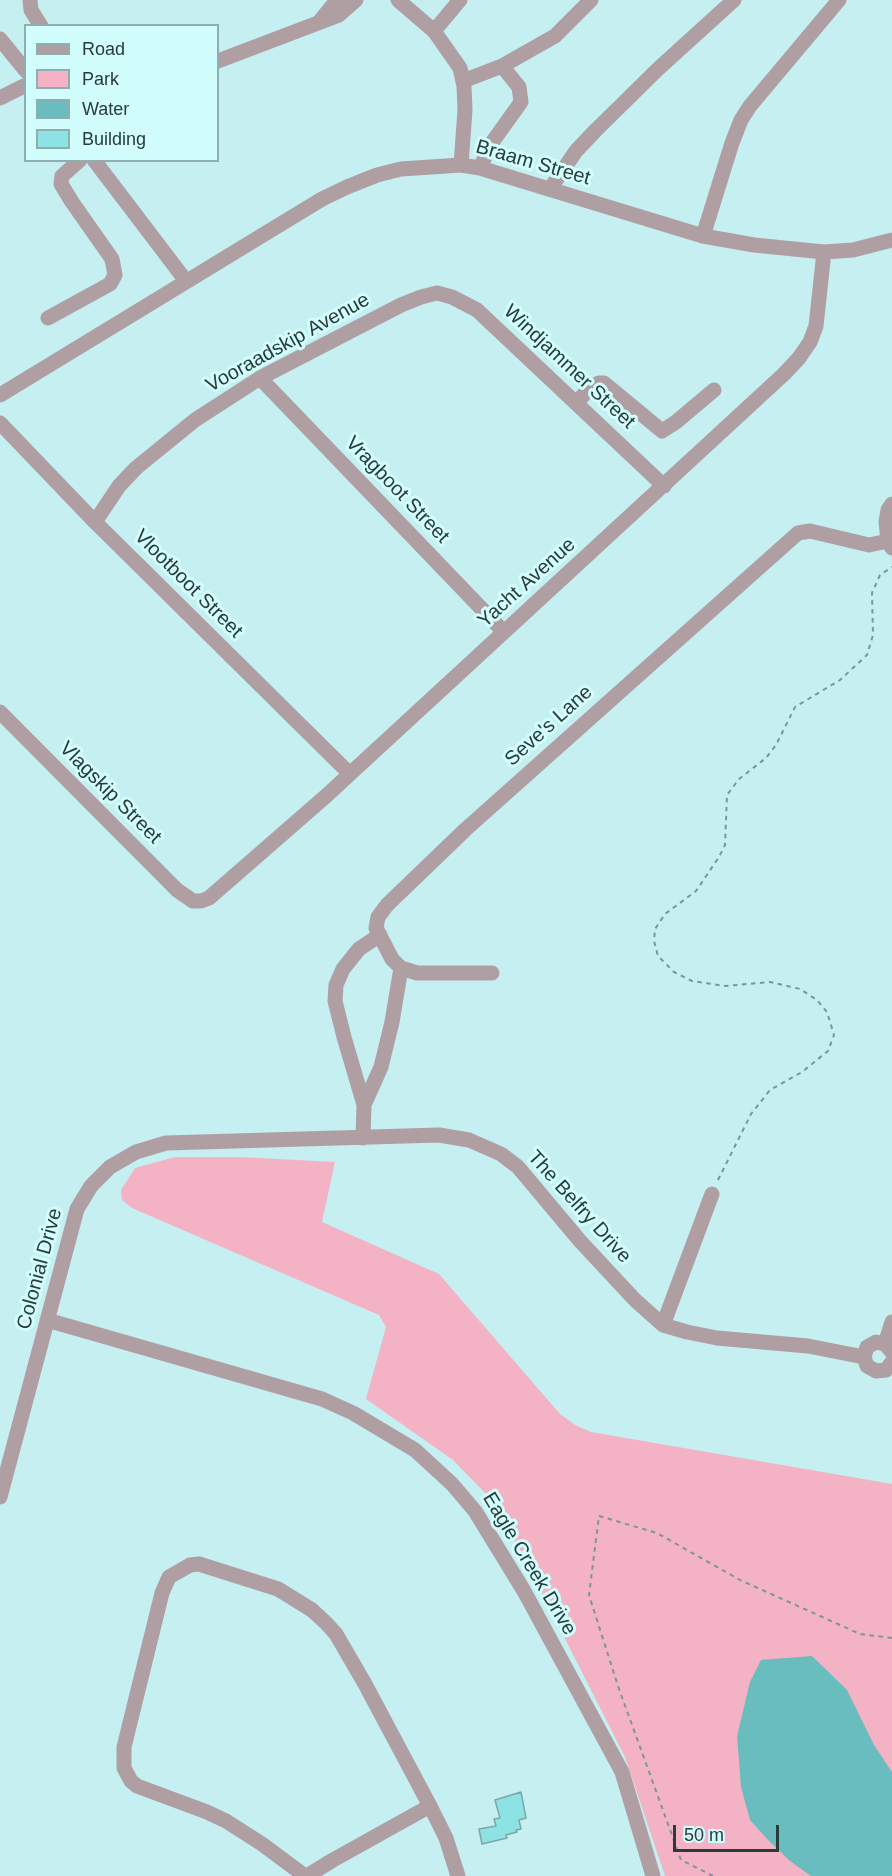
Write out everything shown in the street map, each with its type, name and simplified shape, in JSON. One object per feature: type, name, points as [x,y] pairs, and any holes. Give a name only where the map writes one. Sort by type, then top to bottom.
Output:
[{"type":"street","points":[[30,0],[31,10],[40,24]]},
{"type":"street","points":[[219,61],[320,21],[332,5],[356,0]]},
{"type":"street","points":[[398,0],[434,31],[460,68],[465,110],[461,165]]},
{"type":"street","points":[[434,31],[460,0]]},
{"type":"street","points":[[463,81],[502,66],[555,36],[591,0]]},
{"type":"street","points":[[550,189],[576,151],[596,130],[658,69],[734,0]]},
{"type":"street","points":[[703,236],[741,120],[750,106],[839,0]]},
{"type":"street","points":[[0,39],[24,69]]},
{"type":"street","points":[[480,168],[491,144],[521,102],[519,87],[502,66]]},
{"type":"street","points":[[0,98],[24,86]]},
{"type":"street","points":[[48,318],[110,284],[116,275],[112,259],[61,184],[62,176],[78,162]]},
{"type":"street","points":[[96,162],[186,281]]},
{"type":"street","name":"Braam Street","points":[[0,395],[322,199],[346,186],[401,169],[461,165],[480,168],[703,236],[754,246],[824,252],[853,250],[892,240]]},
{"type":"street","name":"Yacht Avenue","points":[[193,901],[209,898],[326,796],[784,374],[810,342],[816,326],[824,252]]},
{"type":"street","name":"Windjammer Street","points":[[437,293],[452,297],[477,310],[664,486]]},
{"type":"street","name":"Vooraadskip Avenue","points":[[95,522],[120,486],[136,468],[195,420],[260,378],[401,305],[437,293]]},
{"type":"street","name":"Vragboot Street","points":[[260,378],[504,632]]},
{"type":"street","points":[[576,403],[591,387],[604,382],[662,431],[714,390]]},
{"type":"street","name":"Vlootboot Street","points":[[0,423],[95,522],[350,773]]},
{"type":"street","points":[[890,545],[886,522],[888,510],[892,504]]},
{"type":"street","name":"Seve's Lane","points":[[380,935],[376,928],[378,917],[387,905],[450,844],[798,533],[810,531],[869,545],[890,545]]},
{"type":"street","name":"Vlagskip Street","points":[[0,712],[168,881],[185,897],[193,901]]},
{"type":"street","points":[[363,1138],[364,1105],[335,1001],[336,985],[343,969],[359,949],[380,935],[392,959],[401,968],[417,973],[492,973]]},
{"type":"street","points":[[364,1105],[381,1067],[392,1022],[401,968]]},
{"type":"street","name":"The Belfry Drive","points":[[110,1167],[136,1152],[166,1143],[439,1135],[469,1140],[501,1154],[518,1167],[580,1241],[635,1300],[663,1325],[717,1338],[808,1346],[864,1356]]},
{"type":"street","name":"Colonial Drive","points":[[0,1497],[77,1209],[91,1186],[110,1167]]},
{"type":"street","points":[[663,1325],[712,1194]]},
{"type":"street","name":"Eagle Creek Drive","points":[[47,1320],[322,1399],[353,1413],[415,1450],[437,1470],[475,1511],[500,1551],[622,1772],[653,1876]]},
{"type":"street","points":[[890,1358],[876,1342],[871,1344],[864,1356],[871,1370],[881,1372],[890,1358],[892,1322]]},
{"type":"street","points":[[430,1806],[306,1876],[226,1821],[138,1786],[131,1781],[124,1762],[124,1748],[162,1593],[169,1577],[190,1565],[199,1564],[278,1588],[312,1610],[336,1634],[430,1806],[446,1838],[458,1876]]},
{"type":"path","points":[[712,1194],[751,1114],[770,1090],[802,1071],[828,1051],[834,1035],[827,1012],[817,1000],[800,989],[770,982],[725,986],[692,981],[674,972],[658,956],[654,941],[655,929],[665,914],[696,891],[719,857],[725,845],[727,795],[739,779],[766,758],[776,745],[795,707],[840,680],[867,655],[873,635],[872,593],[880,575],[892,567]]},
{"type":"path","points":[[713,1876],[681,1860],[619,1689],[589,1594],[600,1515],[657,1533],[740,1580],[860,1634],[892,1638]]},
{"type":"green space","points":[[175,1157],[239,1157],[335,1162],[322,1222],[439,1274],[560,1414],[575,1425],[591,1432],[892,1484],[892,1876],[665,1876],[625,1757],[519,1548],[486,1494],[453,1460],[366,1399],[386,1327],[379,1315],[132,1208],[122,1200],[121,1190],[135,1168]]},
{"type":"water","points":[[812,1656],[847,1690],[874,1745],[892,1772],[892,1876],[811,1876],[790,1861],[750,1820],[741,1787],[737,1736],[750,1682],[761,1660]]},
{"type":"building","points":[[521,1792],[526,1818],[519,1820],[521,1829],[506,1835],[507,1838],[482,1844],[479,1829],[496,1826],[494,1819],[500,1818],[495,1800]]}]
